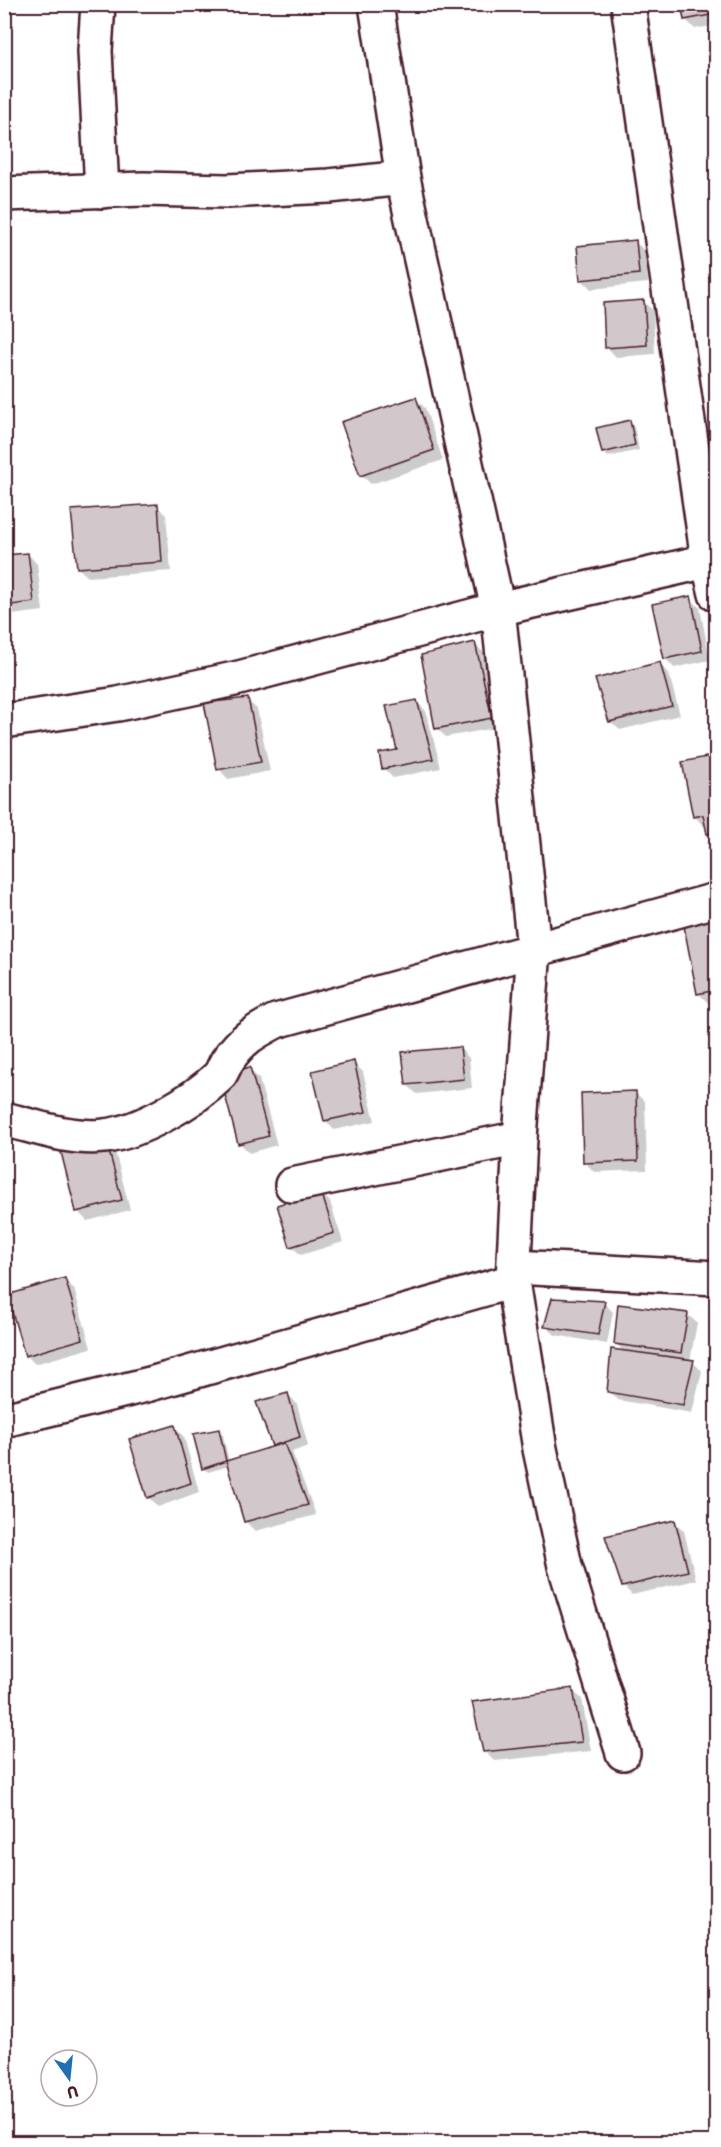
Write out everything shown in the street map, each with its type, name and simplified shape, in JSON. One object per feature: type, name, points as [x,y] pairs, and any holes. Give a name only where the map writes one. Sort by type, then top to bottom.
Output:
[{"type":"street","points":[[98,4],[95,51],[102,191]]},
{"type":"street","points":[[376,4],[403,178],[498,609],[534,949],[520,1138],[514,1274],[540,1449],[565,1566],[622,1753]]},
{"type":"street","points":[[628,4],[717,594]]},
{"type":"street","points":[[4,194],[143,189],[227,191],[329,186],[403,178]]},
{"type":"street","points":[[4,721],[118,704],[238,678],[498,609],[712,559]]},
{"type":"street","points":[[4,1119],[80,1136],[116,1134],[154,1121],[195,1095],[220,1076],[227,1062],[249,1035],[276,1021],[717,900]]},
{"type":"street","points":[[292,1185],[520,1138]]},
{"type":"street","points":[[4,1420],[143,1386],[514,1274],[717,1278]]},
{"type":"building","points":[[681,4],[716,4],[716,14],[684,20]]},
{"type":"building","points":[[636,240],[639,274],[580,280],[577,246]]},
{"type":"building","points":[[644,300],[647,345],[605,348],[603,303]]},
{"type":"building","points":[[416,397],[434,450],[360,476],[341,422]]},
{"type":"building","points":[[630,420],[635,445],[602,453],[596,428]]},
{"type":"building","points":[[158,504],[162,562],[77,568],[71,510]]},
{"type":"building","points":[[28,553],[34,602],[4,606],[4,555]]},
{"type":"building","points":[[691,596],[702,651],[664,659],[652,604]]},
{"type":"building","points":[[475,642],[492,718],[435,729],[421,655]]},
{"type":"building","points":[[660,662],[672,706],[609,722],[595,679]]},
{"type":"building","points":[[248,698],[261,762],[217,770],[204,703]]},
{"type":"building","points":[[417,700],[433,759],[382,769],[379,753],[397,750],[386,706]]},
{"type":"building","points":[[716,755],[716,832],[707,834],[703,815],[693,817],[682,762]]},
{"type":"building","points":[[716,914],[716,990],[697,994],[683,921]]},
{"type":"building","points":[[460,1047],[464,1079],[406,1085],[402,1052]]},
{"type":"building","points":[[354,1061],[366,1112],[324,1121],[312,1071]]},
{"type":"building","points":[[250,1067],[269,1136],[238,1144],[220,1076]]},
{"type":"building","points":[[636,1091],[638,1161],[583,1163],[581,1093]]},
{"type":"building","points":[[105,1136],[122,1200],[76,1212],[60,1148]]},
{"type":"building","points":[[321,1191],[334,1233],[290,1247],[277,1205]]},
{"type":"building","points":[[65,1278],[83,1339],[25,1356],[7,1295]]},
{"type":"building","points":[[552,1298],[605,1301],[598,1335],[544,1327]]},
{"type":"building","points":[[618,1304],[688,1313],[681,1353],[614,1344]]},
{"type":"building","points":[[611,1349],[694,1360],[683,1405],[607,1392]]},
{"type":"building","points":[[288,1393],[300,1437],[272,1446],[256,1402]]},
{"type":"building","points":[[175,1425],[191,1483],[147,1498],[129,1439]]},
{"type":"building","points":[[219,1429],[226,1461],[202,1469],[193,1434]]},
{"type":"building","points":[[284,1443],[308,1505],[244,1522],[226,1461]]},
{"type":"building","points":[[675,1520],[688,1571],[622,1587],[605,1536]]},
{"type":"building","points":[[573,1688],[582,1742],[483,1752],[472,1702]]}]
